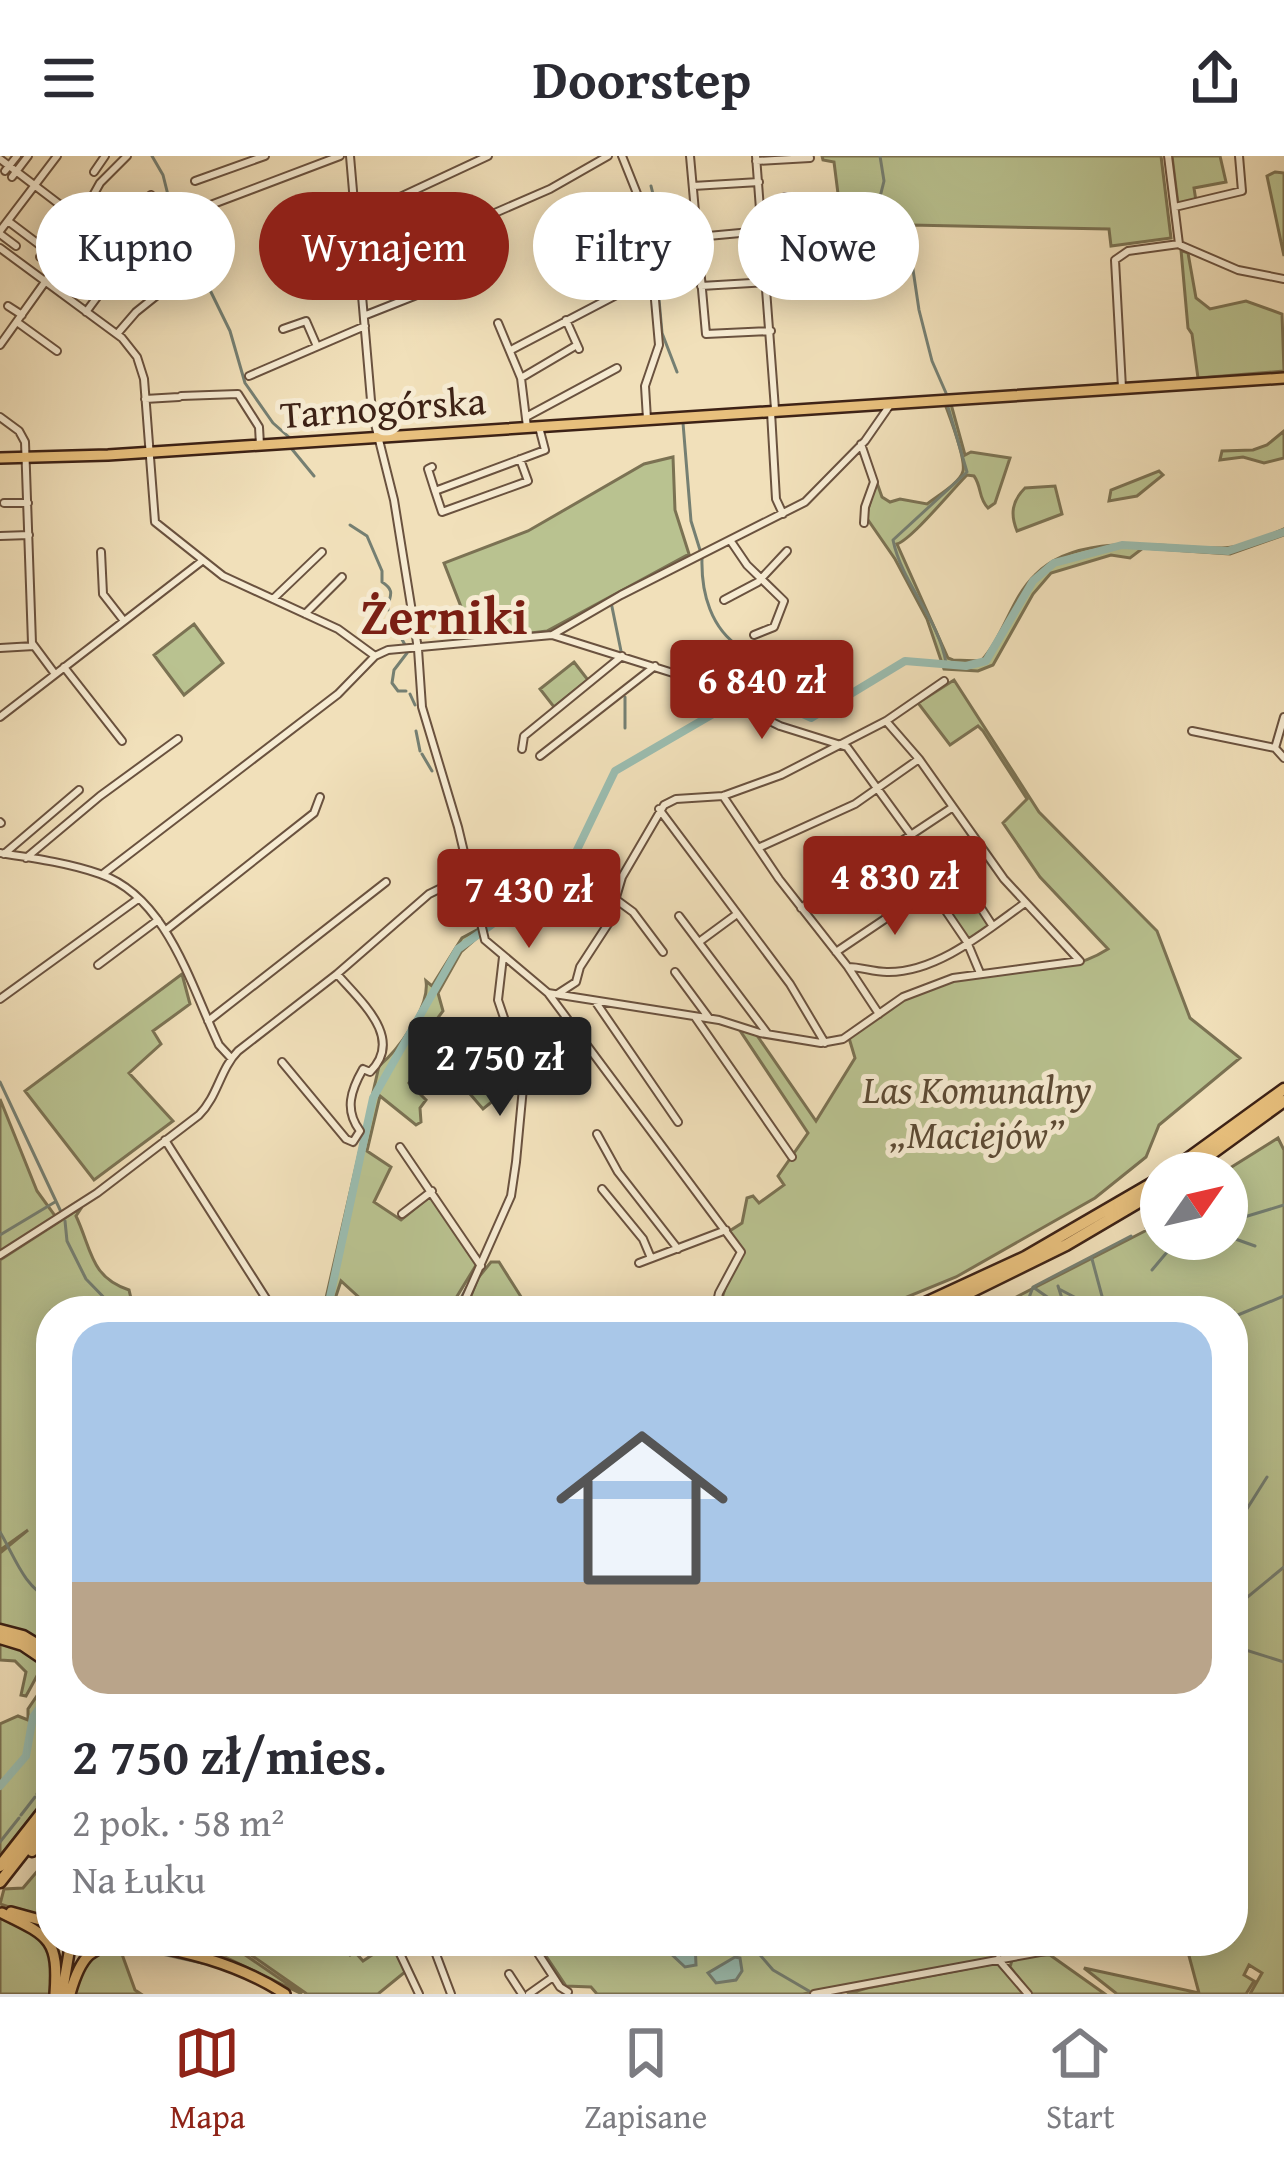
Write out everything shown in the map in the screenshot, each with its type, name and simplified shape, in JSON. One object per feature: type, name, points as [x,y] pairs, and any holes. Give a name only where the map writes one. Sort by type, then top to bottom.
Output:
[{"type":"highway","points":[[1196,1152],[1284,1089]]},
{"type":"highway","points":[[1214,1152],[1284,1101]]},
{"type":"highway","points":[[940,1296],[1025,1257],[1140,1189]]},
{"type":"highway","points":[[962,1296],[1066,1245],[1140,1201]]},
{"type":"highway","points":[[0,1634],[36,1644]]},
{"type":"highway","points":[[0,1634],[36,1654]]},
{"type":"highway","points":[[1,1875],[36,1823]]},
{"type":"highway","points":[[1,1875],[36,1834]]},
{"type":"highway","points":[[1,1875],[36,1847]]},
{"type":"main road","points":[[1122,388],[1284,378]]},
{"type":"main road","name":"Tarnogórska","points":[[0,458],[1122,388]]},
{"type":"main road","points":[[0,1911],[36,1921]]},
{"type":"main road","points":[[0,1911],[36,1931]]},
{"type":"main road","points":[[56,1956],[62,1994]]},
{"type":"main road","points":[[62,1994],[68,1956]]},
{"type":"main road","points":[[62,1994],[86,1956]]},
{"type":"main road","points":[[200,1956],[282,1993]]},
{"type":"main road","points":[[216,1956],[282,1993]]},
{"type":"street","points":[[11,171],[17,156]]},
{"type":"street","points":[[11,171],[28,156]]},
{"type":"street","points":[[16,246],[0,232],[57,156]]},
{"type":"street","points":[[94,172],[108,156],[123,159]]},
{"type":"street","points":[[195,181],[265,156]]},
{"type":"street","points":[[235,196],[340,156]]},
{"type":"street","points":[[350,156],[353,192]]},
{"type":"street","points":[[411,192],[488,156]]},
{"type":"street","points":[[509,207],[608,156]]},
{"type":"street","points":[[622,156],[637,192]]},
{"type":"street","points":[[690,156],[693,192]]},
{"type":"street","points":[[1168,156],[1179,244]]},
{"type":"street","points":[[1175,207],[1242,190],[1238,156]]},
{"type":"street","points":[[760,192],[756,158],[810,158]]},
{"type":"street","points":[[0,159],[43,192]]},
{"type":"street","points":[[95,192],[123,159]]},
{"type":"street","points":[[693,187],[759,182]]},
{"type":"street","points":[[8,221],[36,242]]},
{"type":"street","points":[[1122,388],[1115,260],[1128,251],[1179,244],[1238,270],[1284,279]]},
{"type":"street","points":[[0,248],[36,276]]},
{"type":"street","points":[[0,345],[36,296]]},
{"type":"street","points":[[69,300],[117,334],[136,357],[146,398],[155,523],[230,580],[338,629],[375,656]]},
{"type":"street","points":[[86,312],[95,300]]},
{"type":"street","points":[[117,334],[151,300]]},
{"type":"street","points":[[363,300],[375,437],[394,500],[418,649],[422,707],[481,931],[503,957],[548,993],[741,1252],[718,1296]]},
{"type":"street","points":[[364,315],[406,300]]},
{"type":"street","points":[[511,350],[605,300]]},
{"type":"street","points":[[646,419],[647,379],[658,352],[654,300]]},
{"type":"street","points":[[702,300],[706,334],[771,331]]},
{"type":"street","points":[[768,300],[776,499],[782,514]]},
{"type":"street","points":[[8,306],[57,352]]},
{"type":"street","points":[[521,378],[578,347],[566,320]]},
{"type":"street","points":[[283,329],[306,321],[316,344]]},
{"type":"street","points":[[435,490],[549,449],[531,424],[521,378],[498,323]]},
{"type":"street","points":[[249,376],[365,326]]},
{"type":"street","points":[[531,424],[617,368]]},
{"type":"street","points":[[146,398],[238,394],[259,427],[260,445]]},
{"type":"street","points":[[103,874],[338,694],[383,651],[552,634],[805,502],[861,444],[890,404]]},
{"type":"street","points":[[0,417],[23,436],[34,646],[55,674]]},
{"type":"street","points":[[861,444],[874,482],[864,523]]},
{"type":"street","points":[[432,467],[428,469],[442,512],[528,481],[520,459]]},
{"type":"street","points":[[4,503],[28,502]]},
{"type":"street","points":[[0,536],[29,535]]},
{"type":"street","points":[[730,540],[784,601],[775,627],[754,634]]},
{"type":"street","points":[[724,600],[761,579],[787,550]]},
{"type":"street","points":[[101,552],[103,593],[124,621]]},
{"type":"street","points":[[274,599],[322,552]]},
{"type":"street","points":[[0,717],[202,561]]},
{"type":"street","points":[[305,614],[342,577]]},
{"type":"street","points":[[552,634],[655,666],[780,727],[847,747],[944,880]]},
{"type":"street","points":[[0,648],[34,646]]},
{"type":"street","points":[[522,749],[524,736],[622,656]]},
{"type":"street","points":[[540,756],[655,666]]},
{"type":"street","points":[[64,667],[122,741]]},
{"type":"street","points":[[559,993],[576,982],[580,967],[601,938],[618,902],[622,877],[659,809],[676,800],[723,796],[781,775],[886,721],[944,681]]},
{"type":"street","points":[[1275,748],[1284,717]]},
{"type":"street","points":[[548,993],[709,1018],[768,1035],[825,1043],[842,1039],[903,997],[953,978],[1080,962],[984,853],[919,759],[886,721]]},
{"type":"street","points":[[1192,731],[1275,748],[1284,758]]},
{"type":"street","points":[[26,858],[178,740]]},
{"type":"street","points":[[758,848],[855,804],[919,759]]},
{"type":"street","points":[[2,854],[79,790]]},
{"type":"street","points":[[723,796],[879,1014]]},
{"type":"street","points":[[165,931],[314,813],[320,797]]},
{"type":"street","points":[[801,908],[953,807]]},
{"type":"street","points":[[659,809],[790,984],[825,1043]]},
{"type":"street","points":[[836,952],[984,853]]},
{"type":"street","points":[[2,854],[103,874],[139,898],[165,931],[231,1058]]},
{"type":"street","points":[[956,871],[992,925]]},
{"type":"street","points":[[0,1255],[61,1219],[208,1106],[231,1058],[429,894],[468,875]]},
{"type":"street","points":[[208,1021],[386,882]]},
{"type":"street","points":[[931,889],[967,942],[980,974]]},
{"type":"street","points":[[0,999],[139,898]]},
{"type":"street","points":[[618,902],[633,912],[664,952]]},
{"type":"street","points":[[848,968],[887,972],[917,968],[1025,903]]},
{"type":"street","points":[[699,942],[737,914]]},
{"type":"street","points":[[679,916],[768,1035]]},
{"type":"street","points":[[98,964],[158,920]]},
{"type":"street","points":[[467,1296],[511,1196],[524,1088],[521,1062],[498,1000],[503,957]]},
{"type":"street","points":[[675,972],[709,1018]]},
{"type":"street","points":[[282,1062],[353,1142],[360,1131],[350,1115],[350,1094],[363,1070],[370,1072],[379,1063],[383,1043],[376,1020],[337,974]]},
{"type":"street","points":[[595,1000],[678,1122]]},
{"type":"street","points":[[695,1017],[792,1157]]},
{"type":"street","points":[[597,1134],[618,1172],[678,1249]]},
{"type":"street","points":[[165,1140],[264,1296]]},
{"type":"street","points":[[400,1147],[481,1266]]},
{"type":"street","points":[[602,1189],[643,1239],[651,1258]]},
{"type":"street","points":[[402,1214],[432,1191]]},
{"type":"street","points":[[639,1263],[726,1230]]},
{"type":"street","points":[[401,1956],[418,1994]]},
{"type":"street","points":[[437,1956],[452,1994]]},
{"type":"street","points":[[540,1956],[568,1992]]},
{"type":"street","points":[[814,1994],[1014,1956]]},
{"type":"street","points":[[1008,1957],[1008,1968]]},
{"type":"street","points":[[998,1959],[1028,1994]]},
{"type":"street","points":[[509,1974],[526,1994],[553,1977]]},
{"type":"green space","points":[[822,156],[1161,156],[1171,238],[1111,246],[1109,229],[919,225],[919,192],[838,192],[834,162]]},
{"type":"green space","points":[[1172,156],[1220,156],[1226,182],[1194,188],[1196,201],[1178,204]]},
{"type":"green space","points":[[1284,173],[1284,256],[1267,176]]},
{"type":"green space","points":[[1181,250],[1188,253],[1196,298],[1210,309],[1246,301],[1282,314],[1284,371],[1198,378]]},
{"type":"green space","points":[[945,404],[951,404],[965,455],[1010,458],[995,503],[988,508],[974,476],[967,475],[897,544],[948,658],[953,660],[981,661],[1027,584],[1054,561],[1075,552],[1125,545],[1230,548],[1284,529],[1284,535],[1230,554],[1143,548],[1130,558],[1111,555],[1051,573],[1033,594],[993,665],[978,671],[944,669],[927,619],[866,517],[876,480],[882,497],[890,502],[927,504],[961,476],[962,457]]},
{"type":"green space","points":[[1284,431],[1284,458],[1264,463],[1243,457],[1220,460],[1222,451],[1253,450]]},
{"type":"green space","points":[[673,457],[675,510],[689,554],[547,631],[474,640],[444,563],[528,531],[644,464]]},
{"type":"green space","points":[[1159,471],[1163,475],[1137,496],[1109,501],[1111,490]]},
{"type":"green space","points":[[1055,486],[1062,514],[1017,531],[1014,508],[1025,488]]},
{"type":"green space","points":[[194,624],[223,663],[184,695],[154,655]]},
{"type":"green space","points":[[574,662],[588,680],[554,707],[540,689]]},
{"type":"green space","name":"Las Komunalny „Maciejów”","points":[[954,680],[1039,812],[1157,931],[1190,1018],[1240,1058],[1159,1125],[1148,1152],[1140,1152],[1140,1162],[1095,1198],[956,1277],[910,1296],[723,1296],[742,1251],[728,1232],[742,1223],[747,1198],[753,1196],[759,1203],[784,1185],[778,1176],[808,1133],[739,1029],[756,1034],[816,1121],[855,1058],[849,1038],[911,994],[954,977],[1071,965],[1108,949],[1040,877],[1003,823],[1027,799],[983,731],[978,726],[950,745],[918,703]]},
{"type":"green space","points":[[957,871],[992,925],[967,942],[931,889]]},
{"type":"green space","points":[[477,930],[479,936],[461,952],[438,993],[443,1011],[437,1019],[499,1096],[483,1109],[451,1072],[431,1090],[414,1077],[409,1083],[426,1100],[420,1108],[421,1122],[416,1125],[380,1096],[367,1151],[391,1167],[374,1202],[401,1220],[433,1194],[478,1262],[457,1296],[358,1296],[341,1281],[336,1296],[326,1296],[379,1066],[418,1016],[426,981],[432,986],[462,938]]},
{"type":"green space","points":[[182,974],[190,1004],[153,1031],[161,1044],[129,1073],[173,1121],[94,1180],[25,1091]]},
{"type":"green space","points":[[0,1099],[37,1191],[56,1217],[0,1253]]},
{"type":"green space","name":"Las Komunalny „Maciejów”","points":[[1278,1138],[1284,1150],[1284,1994],[1250,1994],[1262,1973],[1249,1965],[1244,1975],[1254,1981],[1246,1994],[1117,1994],[1084,1968],[1199,1993],[1189,1956],[1248,1956],[1248,1296],[1018,1296],[1140,1234],[1140,1260],[1248,1260],[1248,1157]]},
{"type":"green space","points":[[82,1207],[76,1216],[94,1261],[130,1296],[36,1296],[36,1643],[0,1626],[0,1553],[28,1530],[0,1550],[0,1260]]},
{"type":"green space","points":[[491,1262],[499,1262],[521,1296],[471,1296]]},
{"type":"green space","points":[[0,1641],[36,1658],[36,1678],[26,1696],[21,1695],[26,1672],[15,1661],[0,1660]]},
{"type":"green space","points":[[36,1697],[36,1811],[0,1856],[0,1724],[18,1716],[28,1720],[28,1709]]},
{"type":"green space","points":[[36,1873],[36,1916],[0,1904],[4,1889],[23,1888]]},
{"type":"green space","points":[[0,1918],[36,1934],[36,1956],[51,1956],[52,1994],[0,1994]]},
{"type":"green space","points":[[90,1956],[123,1956],[135,1990],[141,1994],[74,1994]]},
{"type":"green space","points":[[223,1956],[247,1956],[302,1994]]},
{"type":"green space","points":[[253,1956],[359,1956],[363,1961],[370,1956],[399,1956],[405,1972],[378,1994],[307,1994]]},
{"type":"green space","points":[[546,1956],[1002,1956],[803,1994],[597,1994],[591,1987],[566,1986]]},
{"type":"green space","points":[[1051,1956],[1105,1994],[1031,1994],[1010,1967],[1012,1960]]},
{"type":"green space","points":[[997,1963],[1025,1994],[847,1994],[867,1988]]},
{"type":"shaded area","points":[[673,1956],[696,1956],[696,1965],[685,1967]]},
{"type":"shaded area","points":[[740,1958],[742,1971],[736,1980],[716,1983],[708,1973]]},
{"type":"waterway","points":[[152,156],[163,175],[172,211],[202,255],[208,286],[230,331],[245,383],[273,423],[290,438]]},
{"type":"waterway","points":[[880,156],[884,181],[880,197],[885,211],[908,236],[919,310],[946,393]]},
{"type":"waterway","points":[[651,186],[658,214],[653,233],[662,333],[677,372]]},
{"type":"waterway","points":[[946,663],[893,540],[967,472],[948,407]]},
{"type":"waterway","points":[[683,423],[691,521],[700,550]]},
{"type":"waterway","points":[[291,448],[314,476]]},
{"type":"waterway","points":[[350,525],[367,536],[382,582],[391,592],[388,610]]},
{"type":"waterway","points":[[330,1296],[373,1098],[458,949],[513,909],[576,852],[615,771],[713,714],[738,677],[760,677],[796,711],[811,718],[905,661],[966,666],[986,661],[1033,581],[1054,563],[1122,545],[1228,551],[1284,532]]},
{"type":"waterway","points":[[702,558],[710,609],[722,631],[741,648],[735,679]]},
{"type":"waterway","points":[[611,602],[621,651]]},
{"type":"waterway","points":[[389,615],[405,645]]},
{"type":"waterway","points":[[406,691],[398,691],[392,683],[394,670],[407,653]]},
{"type":"waterway","points":[[410,694],[415,705]]},
{"type":"waterway","points":[[625,697],[625,728]]},
{"type":"waterway","points":[[416,731],[420,751]]},
{"type":"waterway","points":[[422,754],[432,771]]},
{"type":"waterway","points":[[0,1082],[62,1214]]},
{"type":"waterway","points":[[0,1235],[55,1202]]},
{"type":"waterway","points":[[1248,1216],[1284,1205]]},
{"type":"waterway","points":[[65,1221],[67,1241],[86,1279],[102,1296]]},
{"type":"waterway","points":[[1030,1296],[1033,1287],[1131,1236]]},
{"type":"waterway","points":[[1248,1244],[1255,1246]]},
{"type":"waterway","points":[[1092,1259],[1102,1296]]},
{"type":"waterway","points":[[1152,1270],[1160,1260]]},
{"type":"waterway","points":[[1058,1286],[1061,1296]]},
{"type":"waterway","points":[[462,1296],[467,1287]]},
{"type":"waterway","points":[[1033,1287],[1046,1296]]},
{"type":"waterway","points":[[1059,1289],[1072,1296]]},
{"type":"waterway","points":[[1248,1311],[1284,1296]]},
{"type":"waterway","points":[[1248,1507],[1267,1477]]},
{"type":"waterway","points":[[0,1532],[36,1589]]},
{"type":"waterway","points":[[1248,1597],[1284,1567]]},
{"type":"waterway","points":[[1248,1651],[1284,1662]]},
{"type":"waterway","points":[[0,1786],[26,1756],[36,1713]]},
{"type":"waterway","points":[[21,1815],[35,1797]]},
{"type":"waterway","points":[[0,1842],[19,1818]]},
{"type":"waterway","points":[[171,1956],[202,1963]]},
{"type":"waterway","points":[[761,1956],[773,1970],[809,1991]]},
{"type":"district","name":"Żerniki","points":[[444,616]]}]
